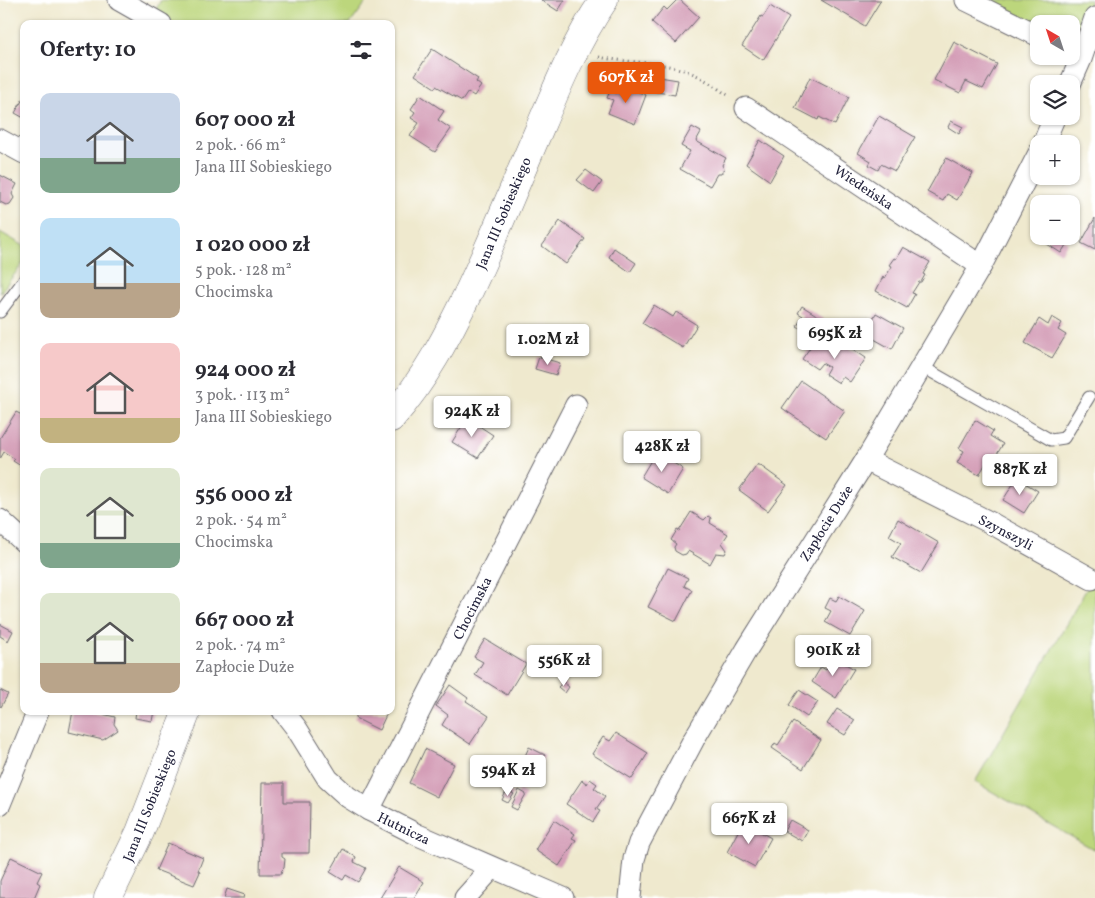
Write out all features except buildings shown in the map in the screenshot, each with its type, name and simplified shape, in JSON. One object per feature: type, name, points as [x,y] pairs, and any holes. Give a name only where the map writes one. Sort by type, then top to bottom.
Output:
[{"type":"street","points":[[119,0],[154,20]]},
{"type":"street","name":"Jana III Sobieskiego","points":[[395,414],[404,404],[436,356],[452,327],[483,261],[558,83],[592,17],[604,0]]},
{"type":"street","points":[[966,0],[1030,32]]},
{"type":"street","points":[[1074,75],[1082,60],[1095,18]]},
{"type":"street","name":"Wiedeńska","points":[[746,108],[981,266]]},
{"type":"street","points":[[0,140],[20,151]]},
{"type":"street","name":"Zapłocie Duże","points":[[630,898],[634,859],[639,843],[690,747],[747,650],[866,460],[981,266],[1030,171]]},
{"type":"street","name":"Chocimska","points":[[369,810],[576,405]]},
{"type":"street","name":"Szynszyli","points":[[866,460],[1092,579]]},
{"type":"street","points":[[0,520],[20,538]]},
{"type":"street","points":[[0,804],[36,715]]},
{"type":"street","name":"Jana III Sobieskiego","points":[[108,898],[140,832],[185,715]]},
{"type":"street","name":"Hutnicza","points":[[286,715],[328,779],[348,797],[418,835],[563,898]]},
{"type":"street","points":[[464,898],[492,868]]},
{"type":"lane","points":[[0,312],[20,285]]},
{"type":"lane","points":[[921,366],[1051,440],[1064,438],[1089,397]]},
{"type":"path","points":[[598,57],[672,67],[686,71],[704,79],[746,108]]},
{"type":"green space","points":[[161,0],[368,0],[353,20],[166,20],[154,13]]},
{"type":"green space","points":[[979,0],[1091,0],[1080,31],[1080,15],[1030,15],[1030,26]]},
{"type":"green space","points":[[0,232],[20,244],[20,267],[0,293]]},
{"type":"green space","points":[[1090,583],[1095,585],[1095,850],[975,782]]}]
